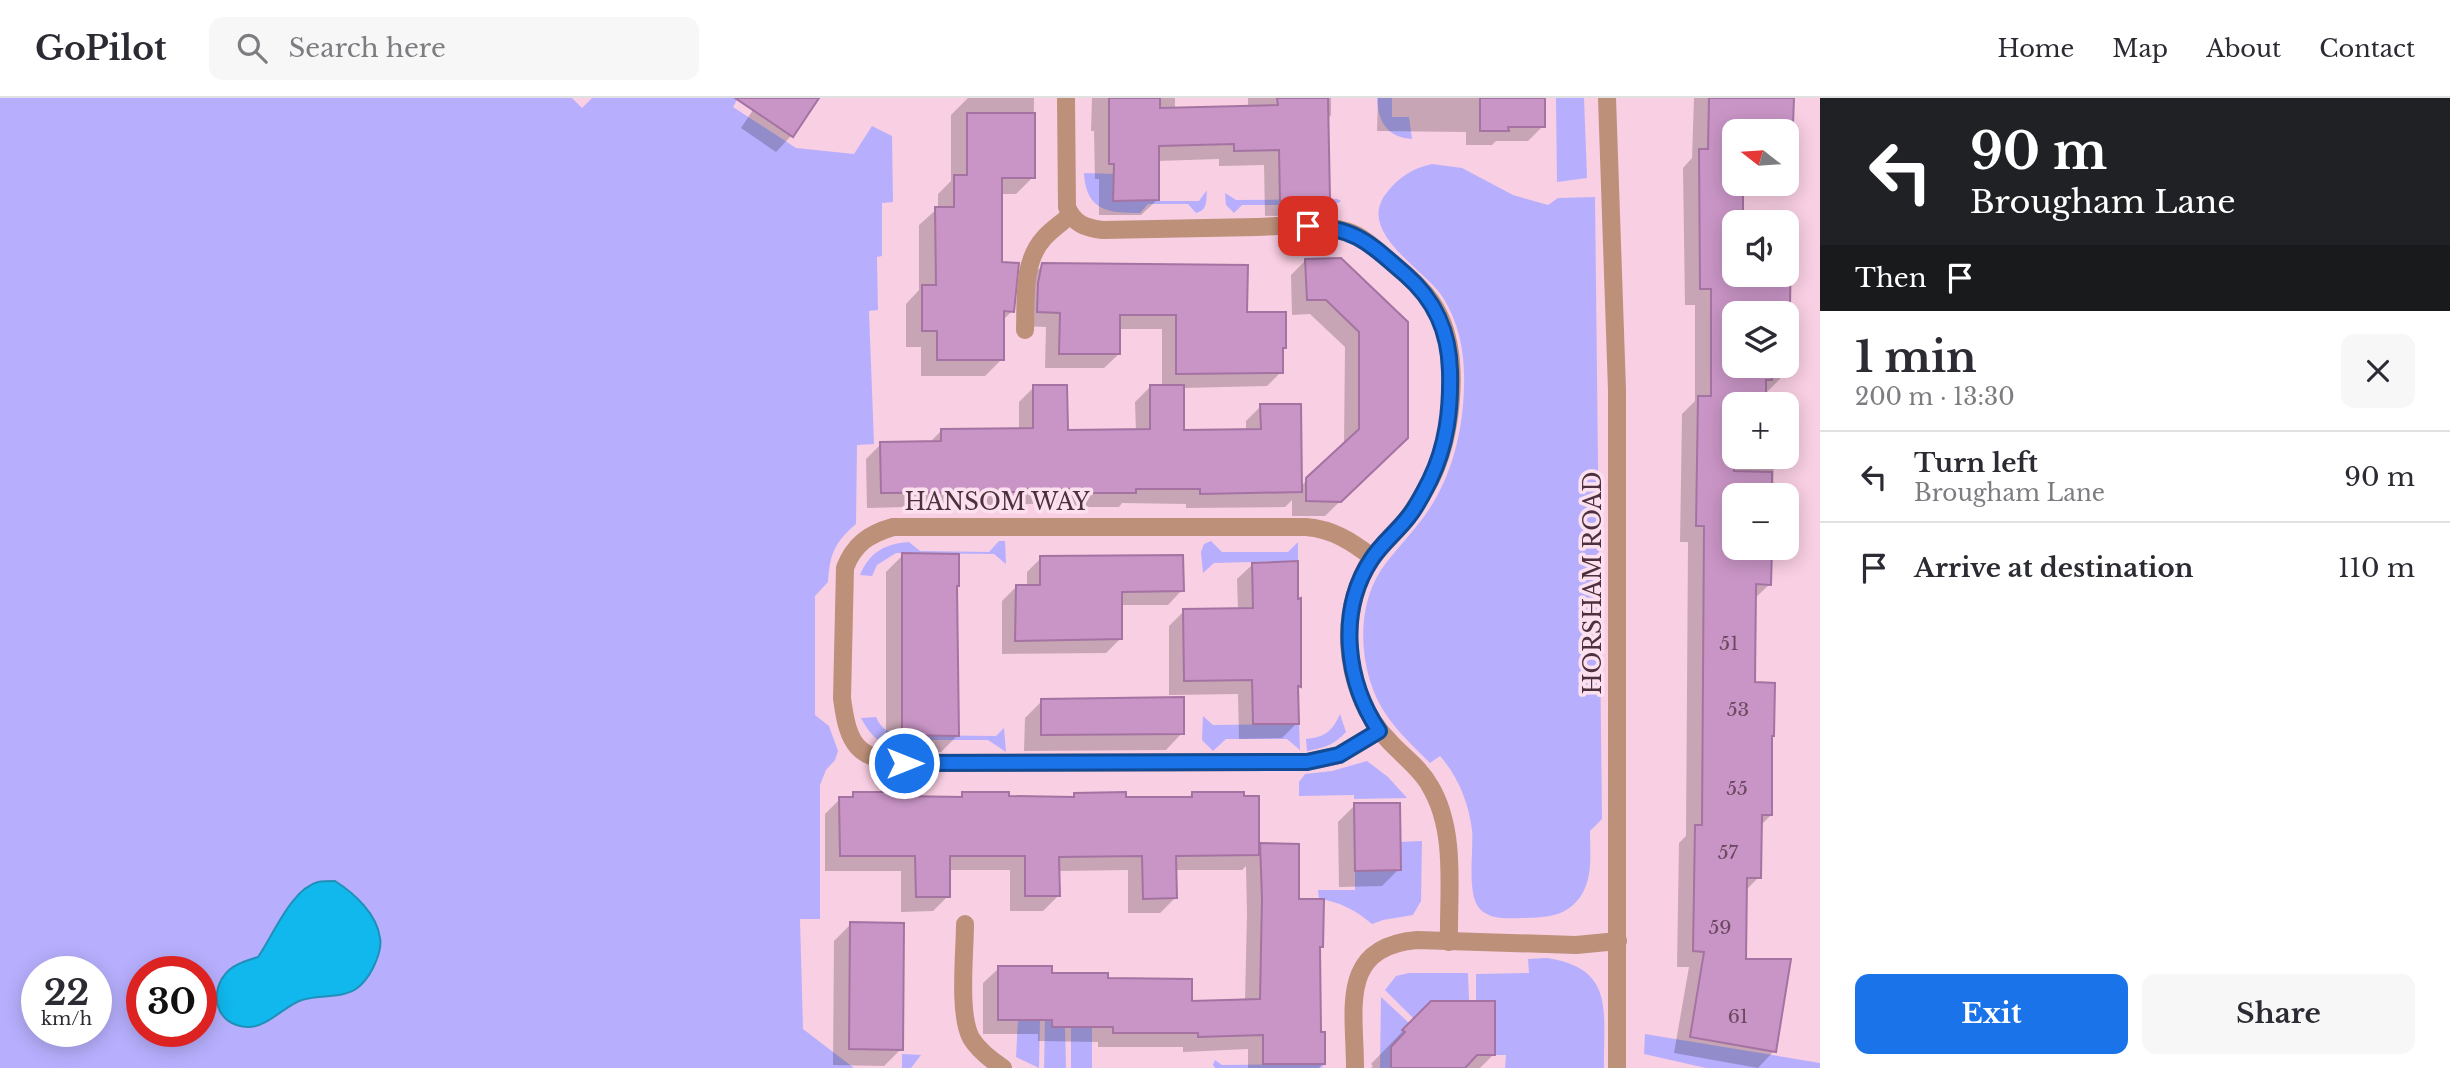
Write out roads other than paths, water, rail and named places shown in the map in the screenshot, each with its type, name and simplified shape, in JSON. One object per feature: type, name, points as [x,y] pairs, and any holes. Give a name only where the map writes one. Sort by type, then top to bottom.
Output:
[{"type":"street","points":[[1066,98],[1066,198],[1070,215],[1083,226],[1103,230],[1308,226],[1349,231],[1410,279],[1423,292],[1439,316],[1448,343],[1450,392],[1447,430],[1435,467],[1410,515],[1373,557],[1364,572],[1356,596],[1349,640],[1358,688],[1371,719],[1379,731],[1425,778],[1441,809],[1448,844],[1449,942]]},
{"type":"street","name":"HORSHAM ROAD","points":[[1607,98],[1618,390],[1617,1068]]},
{"type":"street","points":[[1025,330],[1027,278],[1033,257],[1043,239],[1070,215]]},
{"type":"street","name":"HANSOM WAY","points":[[1373,557],[1343,537],[1306,527],[893,527],[875,532],[861,541],[851,553],[845,568],[842,698],[844,718],[853,743],[870,757],[904,763],[1307,762],[1339,755],[1379,731]]},
{"type":"street","points":[[965,924],[964,995],[968,1029],[971,1038],[984,1054],[1003,1068]]},
{"type":"street","points":[[1355,1068],[1356,981],[1365,962],[1392,943],[1417,940],[1576,945],[1618,941]]},
{"type":"water","points":[[335,881],[350,892],[363,905],[378,929],[379,954],[366,980],[350,992],[299,1001],[261,1024],[248,1027],[228,1021],[218,1006],[218,988],[222,978],[236,965],[258,957],[291,903],[309,886],[318,882]]}]
